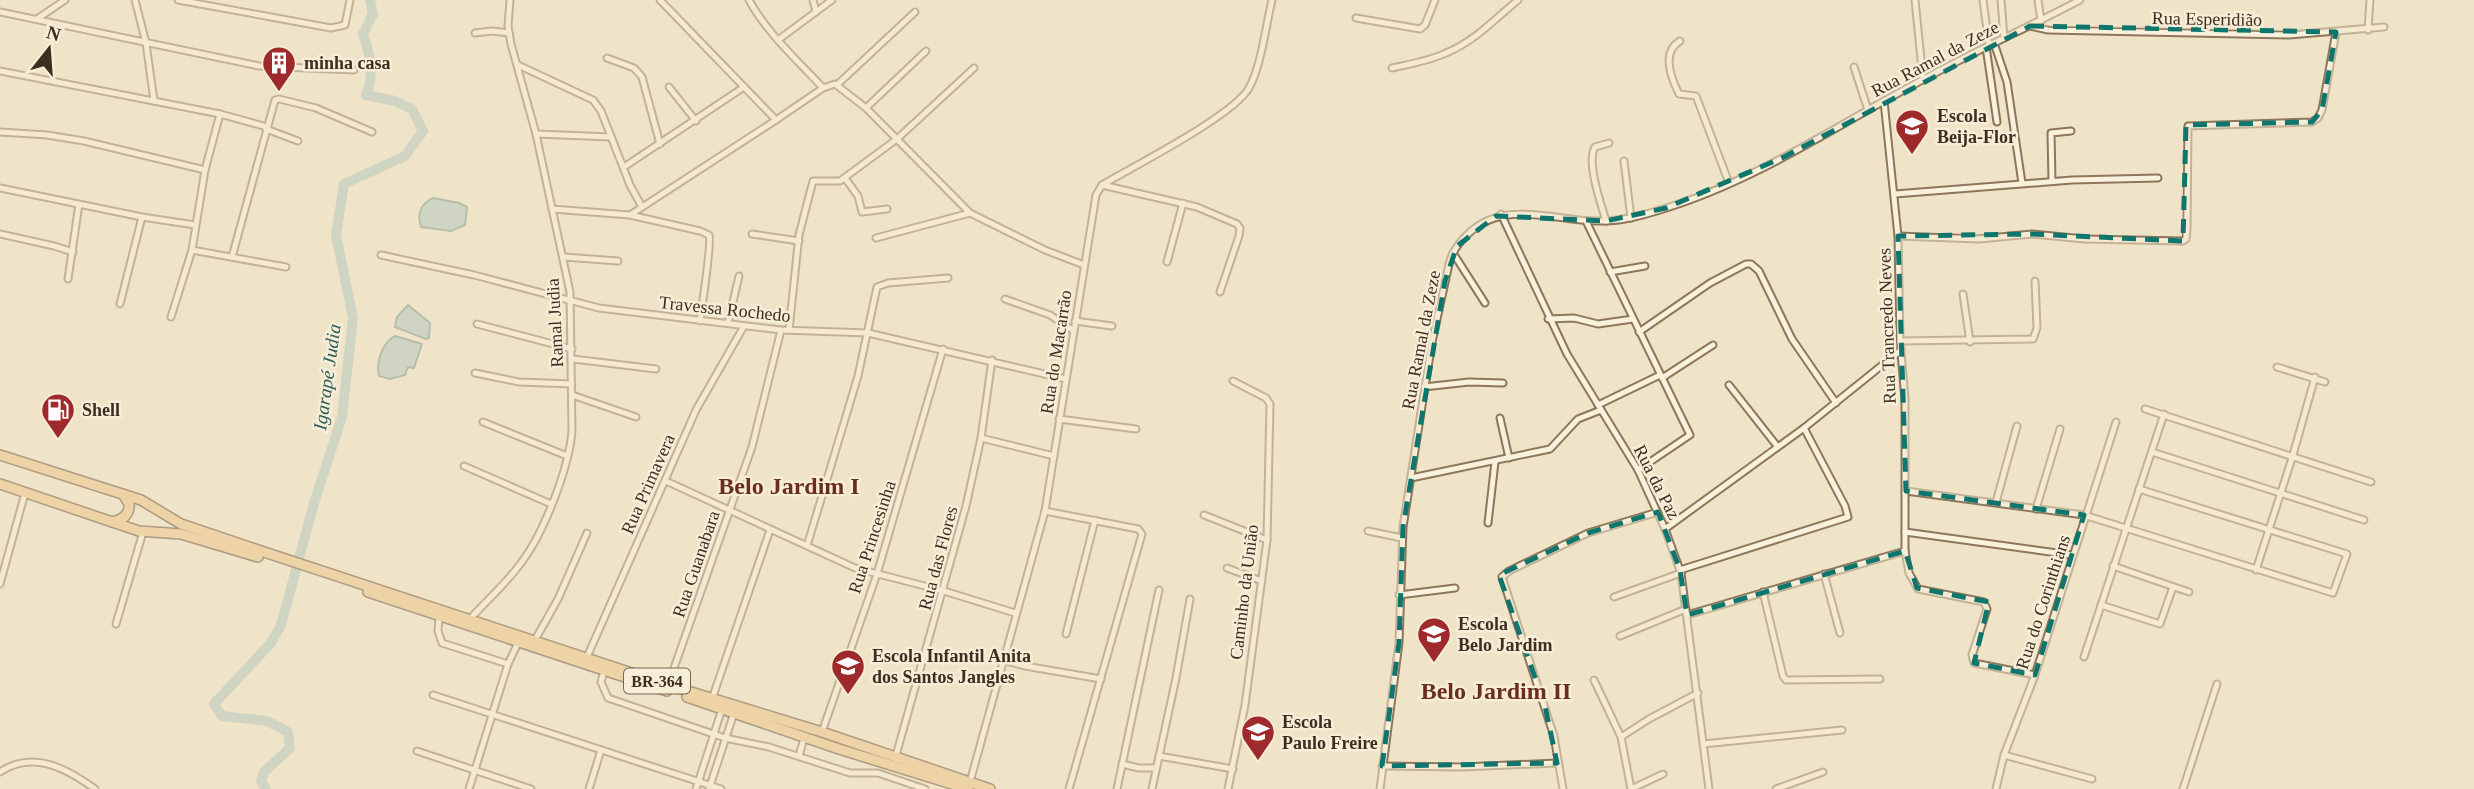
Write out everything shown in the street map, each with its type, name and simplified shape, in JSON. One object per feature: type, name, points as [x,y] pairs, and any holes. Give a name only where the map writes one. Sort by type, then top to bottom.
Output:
[{"type":"highway","name":"BR-364","points":[[1,456],[150,504],[181,524],[254,552],[712,699],[839,750],[953,787],[990,789]]},
{"type":"highway","name":"BR-364","points":[[0,484],[143,532],[181,534],[254,552]]},
{"type":"highway","points":[[113,522],[128,513],[129,504],[123,494]]},
{"type":"highway","name":"BR-364","points":[[325,575],[439,617],[734,713],[843,739],[969,786]]},
{"type":"highway","points":[[839,750],[844,746],[843,739]]},
{"type":"street","points":[[37,19],[65,0]]},
{"type":"street","points":[[135,0],[146,43],[154,101]]},
{"type":"street","points":[[178,0],[331,28],[345,25],[350,0]]},
{"type":"street","name":"Ramal Judia","points":[[469,620],[523,561],[539,533],[568,456],[572,431],[572,303],[536,134],[509,33],[510,0]]},
{"type":"street","points":[[660,0],[776,120]]},
{"type":"street","points":[[749,0],[759,18],[778,40],[825,86]]},
{"type":"street","points":[[813,0],[816,12]]},
{"type":"street","points":[[778,40],[832,0]]},
{"type":"street","points":[[1102,185],[1210,121],[1245,94],[1253,79],[1272,0]]},
{"type":"street","points":[[1356,18],[1420,29],[1425,25],[1435,0]]},
{"type":"street","points":[[1915,0],[1923,79]]},
{"type":"street","points":[[1983,0],[1997,122]]},
{"type":"street","points":[[2001,0],[2004,38]]},
{"type":"street","points":[[2038,0],[2041,21]]},
{"type":"street","name":"Rua Ramal da Zeze","points":[[1380,789],[1396,670],[1402,538],[1424,387],[1439,307],[1453,253],[1475,227],[1501,215],[1606,222],[1666,208],[1784,157],[1923,79],[2080,0]]},
{"type":"street","points":[[2368,30],[2370,0]]},
{"type":"street","points":[[1392,68],[1425,61],[1462,46],[1516,1]]},
{"type":"street","points":[[0,12],[259,66],[354,70]]},
{"type":"street","points":[[629,215],[825,86],[838,84],[915,12]]},
{"type":"street","name":"Rua Esperidião","points":[[2030,26],[2048,30],[2289,34],[2384,27]]},
{"type":"street","points":[[1898,236],[1970,240],[2032,234],[2085,239],[2183,241],[2187,236],[2188,126],[2312,122],[2322,110],[2336,32]]},
{"type":"street","points":[[475,33],[509,33]]},
{"type":"street","points":[[1680,41],[1670,51],[1670,69],[1679,94],[1696,96],[1729,183]]},
{"type":"street","points":[[1990,45],[2005,74],[2022,183]]},
{"type":"street","points":[[866,108],[926,51]]},
{"type":"street","points":[[607,58],[634,68],[642,77],[660,144]]},
{"type":"street","points":[[519,65],[593,100],[601,111],[630,185],[642,207]]},
{"type":"street","points":[[1854,67],[1868,110]]},
{"type":"street","points":[[789,330],[803,216],[813,181],[837,183],[845,178],[897,139],[974,68]]},
{"type":"street","points":[[0,71],[220,114],[298,141]]},
{"type":"street","points":[[838,84],[866,108],[970,213],[1045,250],[1084,265]]},
{"type":"street","points":[[624,167],[744,87]]},
{"type":"street","points":[[669,88],[696,121]]},
{"type":"street","points":[[232,257],[266,128],[277,99],[316,108],[372,132]]},
{"type":"street","name":"Rua Trancredo Neves","points":[[1884,102],[1898,236],[1899,341],[1905,399],[1905,551]]},
{"type":"street","points":[[170,317],[191,250],[205,170],[220,114]]},
{"type":"street","points":[[2052,181],[2051,133],[2071,131]]},
{"type":"street","points":[[0,132],[84,141],[205,170]]},
{"type":"street","points":[[536,134],[611,137]]},
{"type":"street","points":[[1606,222],[1595,185],[1592,152],[1595,147],[1609,143]]},
{"type":"street","points":[[1625,161],[1630,218]]},
{"type":"street","points":[[845,178],[858,196],[861,211],[865,213],[887,209]]},
{"type":"street","points":[[1895,194],[2052,181],[2158,178]]},
{"type":"street","points":[[1102,185],[1184,203],[1235,223],[1240,228],[1220,292]]},
{"type":"street","name":"Rua do Macarrão","points":[[969,786],[1002,660],[1034,558],[1045,510],[1096,195],[1102,185]]},
{"type":"street","points":[[0,188],[195,225]]},
{"type":"street","points":[[1167,262],[1184,203]]},
{"type":"street","points":[[68,279],[79,204]]},
{"type":"street","points":[[552,209],[629,215],[709,234],[711,239],[700,321]]},
{"type":"street","points":[[876,238],[970,213]]},
{"type":"street","name":"Rua da Paz","points":[[1501,215],[1548,318],[1638,470],[1665,529],[1680,571],[1709,789]]},
{"type":"street","points":[[120,304],[142,217]]},
{"type":"street","points":[[1586,221],[1688,429],[1688,437],[1638,470]]},
{"type":"street","points":[[0,234],[73,252]]},
{"type":"street","points":[[752,234],[799,241]]},
{"type":"street","points":[[191,250],[286,267]]},
{"type":"street","points":[[1453,253],[1485,303]]},
{"type":"street","name":"Travessa Rochedo","points":[[382,255],[474,275],[572,303],[780,330],[868,334],[992,360],[1066,379]]},
{"type":"street","points":[[564,257],[618,261]]},
{"type":"street","points":[[1639,332],[1710,283],[1749,263],[1759,271],[1792,339],[1836,403]]},
{"type":"street","points":[[1611,272],[1645,266]]},
{"type":"street","points":[[728,323],[739,276]]},
{"type":"street","points":[[807,546],[858,376],[879,285],[948,278]]},
{"type":"street","points":[[1899,341],[2033,339],[2037,328],[2035,281]]},
{"type":"street","points":[[1963,294],[1970,342]]},
{"type":"street","points":[[1005,299],[1050,315],[1074,331]]},
{"type":"street","points":[[1548,318],[1574,318],[1598,324],[1633,318]]},
{"type":"street","points":[[1075,321],[1112,327]]},
{"type":"street","points":[[477,324],[572,349]]},
{"type":"street","name":"Rua Primavera","points":[[587,657],[696,410],[744,326]]},
{"type":"street","name":"Rua Guanabara","points":[[668,685],[752,447],[780,330]]},
{"type":"street","points":[[1411,478],[1550,449],[1578,419],[1661,376],[1713,345]]},
{"type":"street","name":"Rua Princesinha","points":[[821,732],[877,574],[943,349]]},
{"type":"street","points":[[1665,529],[1804,428],[1901,350]]},
{"type":"street","points":[[573,359],[656,369]]},
{"type":"street","name":"Rua das Flores","points":[[895,759],[944,591],[981,438],[992,360]]},
{"type":"street","points":[[2277,367],[2325,382]]},
{"type":"street","points":[[475,373],[511,381],[572,384]]},
{"type":"street","points":[[2256,570],[2315,377]]},
{"type":"street","name":"Caminho da União","points":[[1228,789],[1249,678],[1267,540],[1270,404],[1266,398],[1233,381]]},
{"type":"street","points":[[1424,387],[1469,382],[1503,383]]},
{"type":"street","points":[[1729,385],[1777,446]]},
{"type":"street","points":[[572,396],[636,417]]},
{"type":"street","points":[[2145,409],[2371,482]]},
{"type":"street","points":[[2084,657],[2164,414]]},
{"type":"street","points":[[1500,418],[1509,458]]},
{"type":"street","points":[[1059,419],[1136,429]]},
{"type":"street","points":[[483,422],[568,456]]},
{"type":"street","name":"Rua do Corinthians","points":[[1996,789],[2004,755],[2035,675],[2084,515],[2116,422]]},
{"type":"street","points":[[1996,502],[2017,426]]},
{"type":"street","points":[[1614,597],[1680,571],[1849,515],[1804,428]]},
{"type":"street","points":[[2036,509],[2060,429]]},
{"type":"street","points":[[981,438],[1054,456]]},
{"type":"street","points":[[2152,452],[2364,520]]},
{"type":"street","points":[[1488,523],[1495,461]]},
{"type":"street","points":[[464,467],[551,503]]},
{"type":"street","points":[[666,481],[855,568],[1016,613]]},
{"type":"street","points":[[1906,491],[2084,515],[2333,593],[2347,554],[2139,489]]},
{"type":"street","points":[[0,584],[25,493]]},
{"type":"street","points":[[1045,510],[1135,528],[1142,533],[1069,789]]},
{"type":"street","points":[[1563,789],[1554,736],[1502,577],[1505,573],[1573,539],[1658,512]]},
{"type":"street","points":[[1204,515],[1267,540]]},
{"type":"street","points":[[1066,634],[1095,520]]},
{"type":"street","points":[[712,699],[770,530]]},
{"type":"street","points":[[1367,531],[1402,538]]},
{"type":"street","points":[[116,624],[143,532]]},
{"type":"street","points":[[1905,532],[2073,555]]},
{"type":"street","points":[[535,640],[558,598],[587,533]]},
{"type":"street","points":[[1620,636],[1686,612],[1905,551],[1909,573],[1918,589],[1982,600],[1986,610],[1972,654],[1973,662],[2035,675]]},
{"type":"street","points":[[2113,566],[2189,592]]},
{"type":"street","points":[[1227,568],[1262,581]]},
{"type":"street","points":[[1824,575],[1840,633]]},
{"type":"street","points":[[2101,605],[2160,624],[2174,587]]},
{"type":"street","points":[[1399,595],[1455,588]]},
{"type":"street","points":[[1117,789],[1159,590]]},
{"type":"street","points":[[1763,592],[1786,680],[1880,679]]},
{"type":"street","points":[[1152,789],[1190,599]]},
{"type":"street","points":[[439,617],[438,631],[442,643],[508,664]]},
{"type":"street","points":[[469,789],[508,664],[519,643]]},
{"type":"street","points":[[1002,660],[1101,679]]},
{"type":"street","points":[[604,670],[601,682],[608,698],[725,738],[769,747],[850,773],[878,773],[925,789]]},
{"type":"street","points":[[1594,680],[1620,737],[1631,789],[1663,774]]},
{"type":"street","points":[[2183,789],[2217,684]]},
{"type":"street","points":[[1620,737],[1698,694]]},
{"type":"street","points":[[433,695],[721,789]]},
{"type":"street","points":[[696,789],[722,709]]},
{"type":"street","points":[[709,787],[734,713]]},
{"type":"street","points":[[1703,744],[1842,730]]},
{"type":"street","points":[[799,757],[804,738]]},
{"type":"street","points":[[589,789],[601,750]]},
{"type":"street","points":[[417,751],[531,789]]},
{"type":"street","points":[[1159,755],[1233,769]]},
{"type":"street","points":[[2004,755],[2092,779]]},
{"type":"street","points":[[0,772],[15,763],[43,761],[95,789]]},
{"type":"street","points":[[1382,766],[1462,767],[1557,763]]},
{"type":"street","points":[[1122,764],[1156,768]]},
{"type":"street","points":[[1776,789],[1823,772]]},
{"type":"highlighted area","points":[[2030,26],[2336,32],[2322,110],[2312,122],[2186,125],[2183,241],[2032,234],[1898,236],[1906,491],[2084,515],[2035,675],[1974,663],[1989,602],[1917,588],[1905,551],[1687,615],[1680,570],[1658,512],[1588,533],[1499,575],[1545,706],[1557,763],[1382,766],[1399,643],[1403,527],[1445,281],[1457,246],[1496,216],[1606,221],[1666,208],[1784,157]]},
{"type":"water","points":[[433,198],[467,207],[465,225],[451,231],[421,227],[421,210],[425,203]]},
{"type":"water","points":[[408,305],[430,323],[429,338],[395,327],[397,317]]},
{"type":"water","points":[[395,336],[422,344],[414,368],[408,367],[405,375],[390,379],[379,376],[378,365],[383,348]]},
{"type":"waterway","name":"Igarapé Judia","points":[[266,789],[261,781],[264,772],[290,748],[288,732],[267,721],[222,716],[214,704],[270,644],[281,625],[314,503],[342,417],[353,318],[336,235],[344,184],[405,156],[423,131],[412,109],[395,101],[366,95],[370,64],[363,34],[373,14],[370,0]]},
{"type":"place","name":"minha casa","points":[[279,93]]},
{"type":"place","name":"Escola Beija-Flor","points":[[1912,156]]},
{"type":"place","name":"Shell","points":[[58,440]]},
{"type":"place","name":"Escola Belo Jardim","points":[[1434,664]]},
{"type":"place","name":"Escola Infantil Anita dos Santos Jangles","points":[[848,696]]},
{"type":"place","name":"Escola Paulo Freire","points":[[1258,762]]},
{"type":"district","name":"Belo Jardim I","points":[[789,486]]},
{"type":"district","name":"Belo Jardim II","points":[[1496,691]]}]
